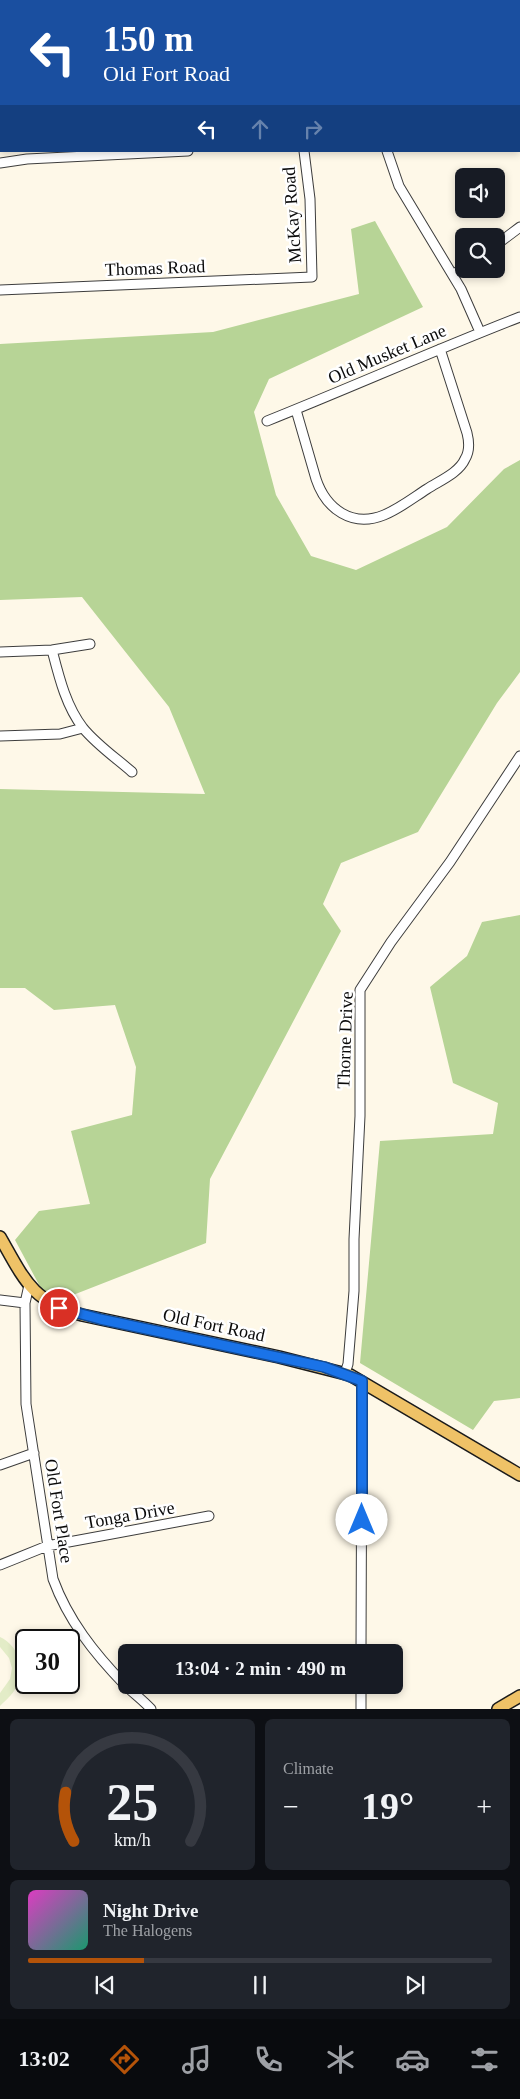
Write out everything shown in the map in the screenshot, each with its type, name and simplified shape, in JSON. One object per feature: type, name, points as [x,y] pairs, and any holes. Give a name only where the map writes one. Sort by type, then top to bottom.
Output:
[{"type":"main road","name":"Old Fort Road","points":[[0,1237],[29,1285],[47,1302],[76,1314],[345,1373],[362,1381],[520,1474]]},
{"type":"main road","points":[[498,1709],[520,1696]]},
{"type":"street","points":[[0,163],[170,152]]},
{"type":"street","name":"McKay Road","points":[[304,152],[310,199],[312,277]]},
{"type":"street","points":[[387,152],[407,202],[453,275],[480,332]]},
{"type":"street","points":[[505,239],[520,227]]},
{"type":"street","name":"Thomas Road","points":[[0,290],[312,277]]},
{"type":"street","name":"Old Musket Lane","points":[[267,421],[520,317]]},
{"type":"street","points":[[296,410],[317,484],[328,502],[341,514],[355,519],[368,519],[384,515],[447,476],[459,467],[465,459],[469,442],[467,433],[440,349]]},
{"type":"street","points":[[0,652],[52,650],[90,644]]},
{"type":"street","points":[[52,650],[62,686],[83,728],[132,772]]},
{"type":"street","points":[[0,736],[60,734],[83,728]]},
{"type":"street","name":"Thorne Drive","points":[[345,1373],[348,1364],[354,1291],[354,1238],[360,1116],[360,990],[391,942],[450,862],[520,756]]},
{"type":"street","name":"Old Fort Place","points":[[29,1285],[25,1304],[26,1404],[53,1579],[72,1620],[101,1658],[151,1709]]},
{"type":"street","points":[[0,1300],[25,1304]]},
{"type":"street","points":[[361,1644],[362,1381]]},
{"type":"street","points":[[0,1465],[34,1453]]},
{"type":"street","name":"Tonga Drive","points":[[0,1564],[47,1546],[209,1516]]},
{"type":"street","points":[[361,1694],[361,1709]]},
{"type":"green space","points":[[375,221],[423,307],[269,379],[254,412],[276,495],[311,556],[356,570],[447,527],[504,469],[520,460],[520,672],[497,703],[418,832],[341,863],[323,904],[341,931],[210,1179],[206,1243],[73,1295],[44,1294],[15,1240],[39,1211],[90,1204],[71,1131],[132,1115],[136,1067],[115,1005],[54,1010],[25,988],[0,988],[0,789],[205,794],[169,707],[82,597],[0,600],[0,344],[213,332],[359,294],[351,229]]},
{"type":"green space","points":[[520,915],[520,1398],[494,1401],[473,1430],[360,1363],[380,1141],[493,1134],[498,1103],[453,1083],[430,987],[467,956],[482,922]]},
{"type":"green space","points":[[0,1637],[7,1641],[15,1650],[15,1689],[0,1706],[0,1693],[10,1679],[12,1668],[9,1658],[0,1647]]},
{"type":"route","points":[[59,1308],[82,1315],[324,1367],[362,1381],[362,1520]]}]
